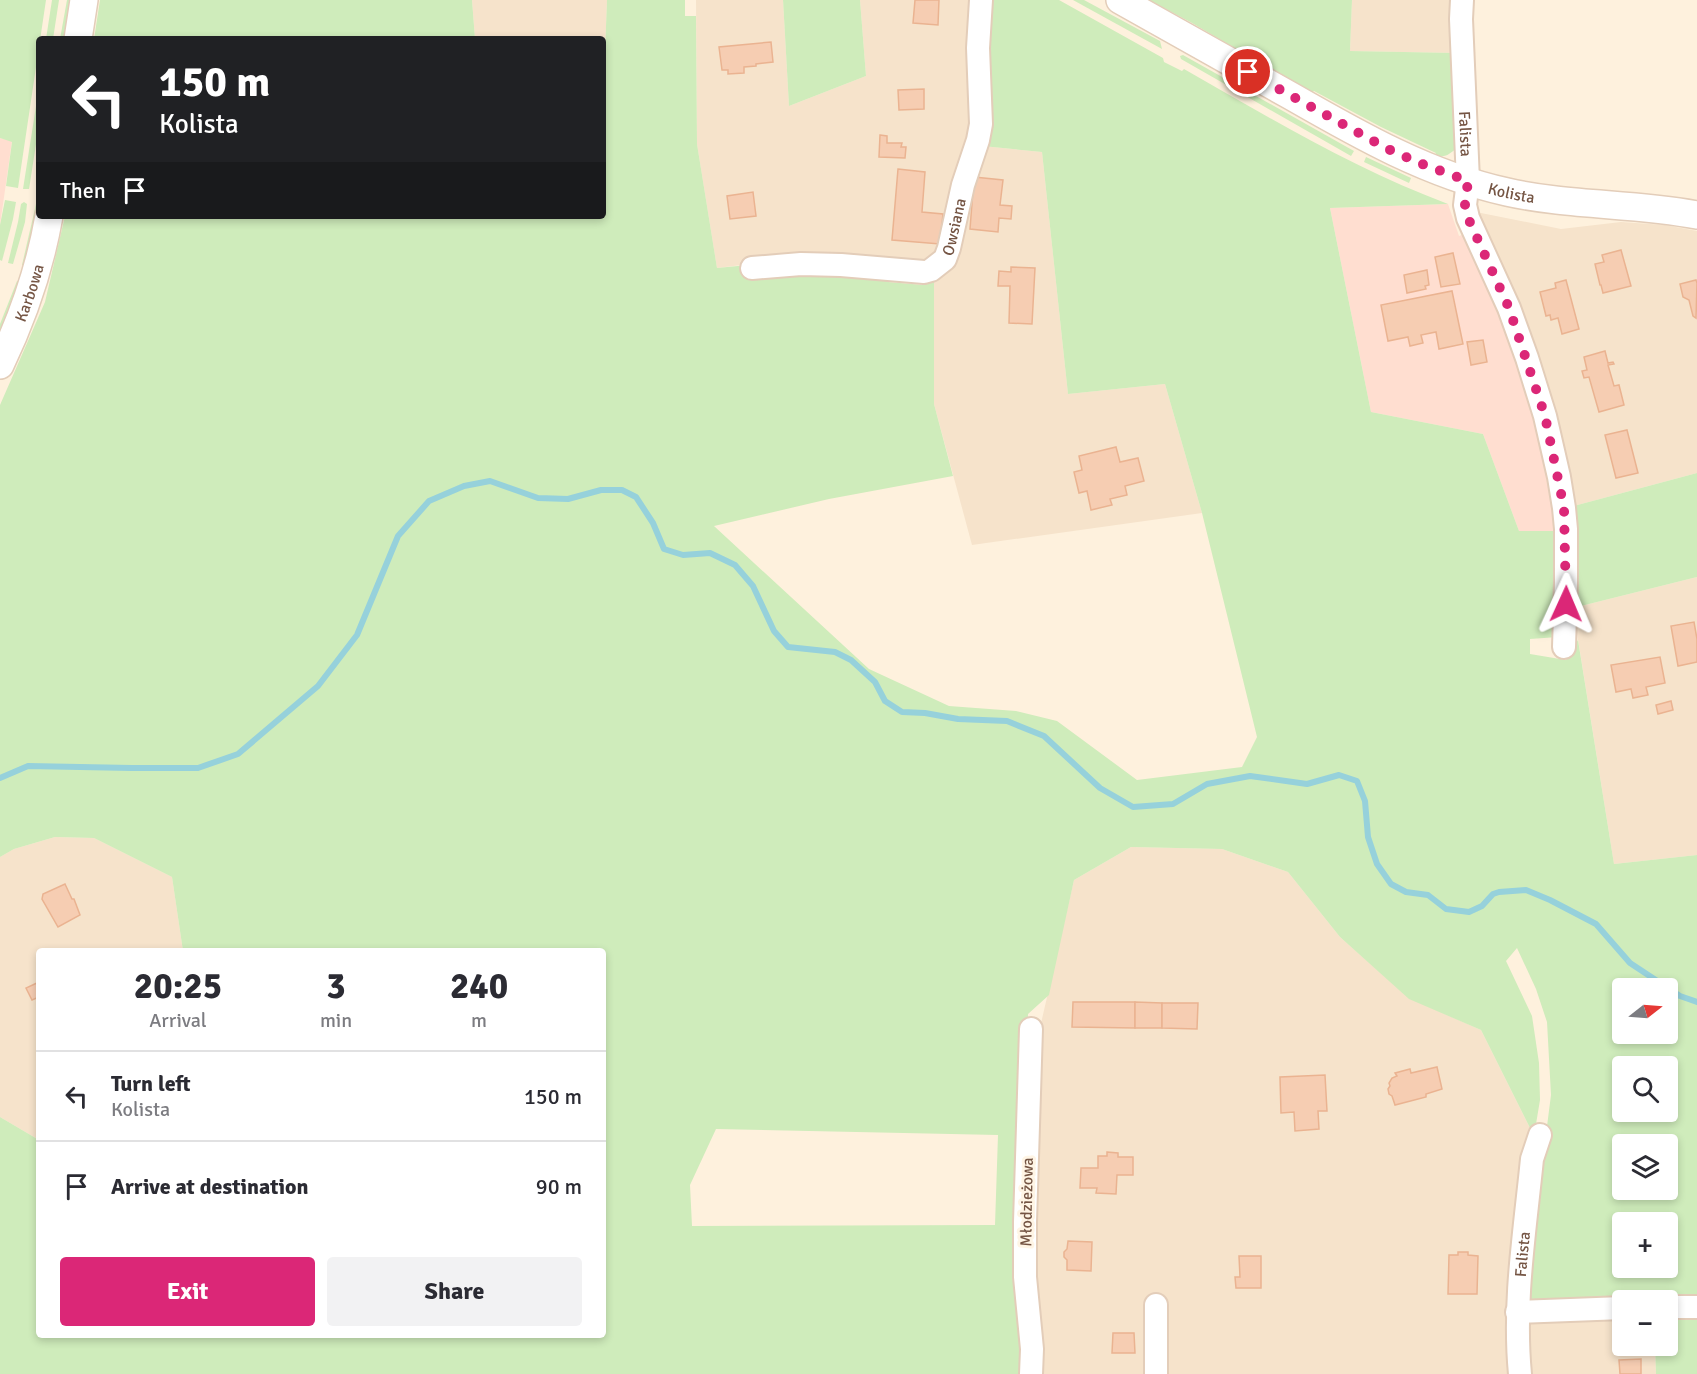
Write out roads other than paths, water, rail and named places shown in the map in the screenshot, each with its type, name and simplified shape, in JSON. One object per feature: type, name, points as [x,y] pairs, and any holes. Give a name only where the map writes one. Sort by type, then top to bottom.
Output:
[{"type":"street","points":[[78,36],[84,0]]},
{"type":"street","name":"Owsiana","points":[[752,268],[801,264],[924,272],[945,260],[981,124],[978,48],[981,0]]},
{"type":"street","name":"Kolista","points":[[1120,0],[1388,149],[1422,164],[1506,192],[1547,199],[1630,206],[1697,215]]},
{"type":"street","name":"Falista","points":[[1462,0],[1468,181],[1465,205],[1468,218],[1509,308],[1527,358],[1545,416],[1559,477],[1566,528],[1564,647]]},
{"type":"street","name":"Karbowa","points":[[0,365],[19,323],[35,277],[48,219]]},
{"type":"street","name":"Młodzieżowa","points":[[1031,1029],[1025,1277],[1032,1349],[1031,1374]]},
{"type":"street","name":"Falista","points":[[1520,1374],[1517,1312],[1532,1159],[1540,1134]]},
{"type":"street","points":[[1156,1305],[1156,1374]]},
{"type":"street","points":[[1678,1307],[1697,1306]]},
{"type":"street","points":[[1517,1312],[1612,1308]]},
{"type":"waterway","points":[[0,778],[28,766],[198,768],[238,754],[318,686],[357,635],[398,536],[429,501],[464,486],[490,481],[538,498],[568,499],[601,490],[622,490],[636,497],[653,523],[664,549],[683,555],[710,553],[735,565],[753,586],[774,631],[788,647],[835,652],[851,660],[875,682],[885,701],[902,712],[925,713],[958,719],[1007,721],[1044,736],[1100,788],[1133,807],[1173,804],[1207,784],[1250,776],[1307,784],[1339,775],[1357,781],[1365,801],[1368,837],[1377,864],[1391,884],[1406,892],[1428,895],[1446,909],[1469,912],[1482,906],[1493,894],[1526,890],[1596,924],[1630,963],[1680,996],[1697,1002]]}]
